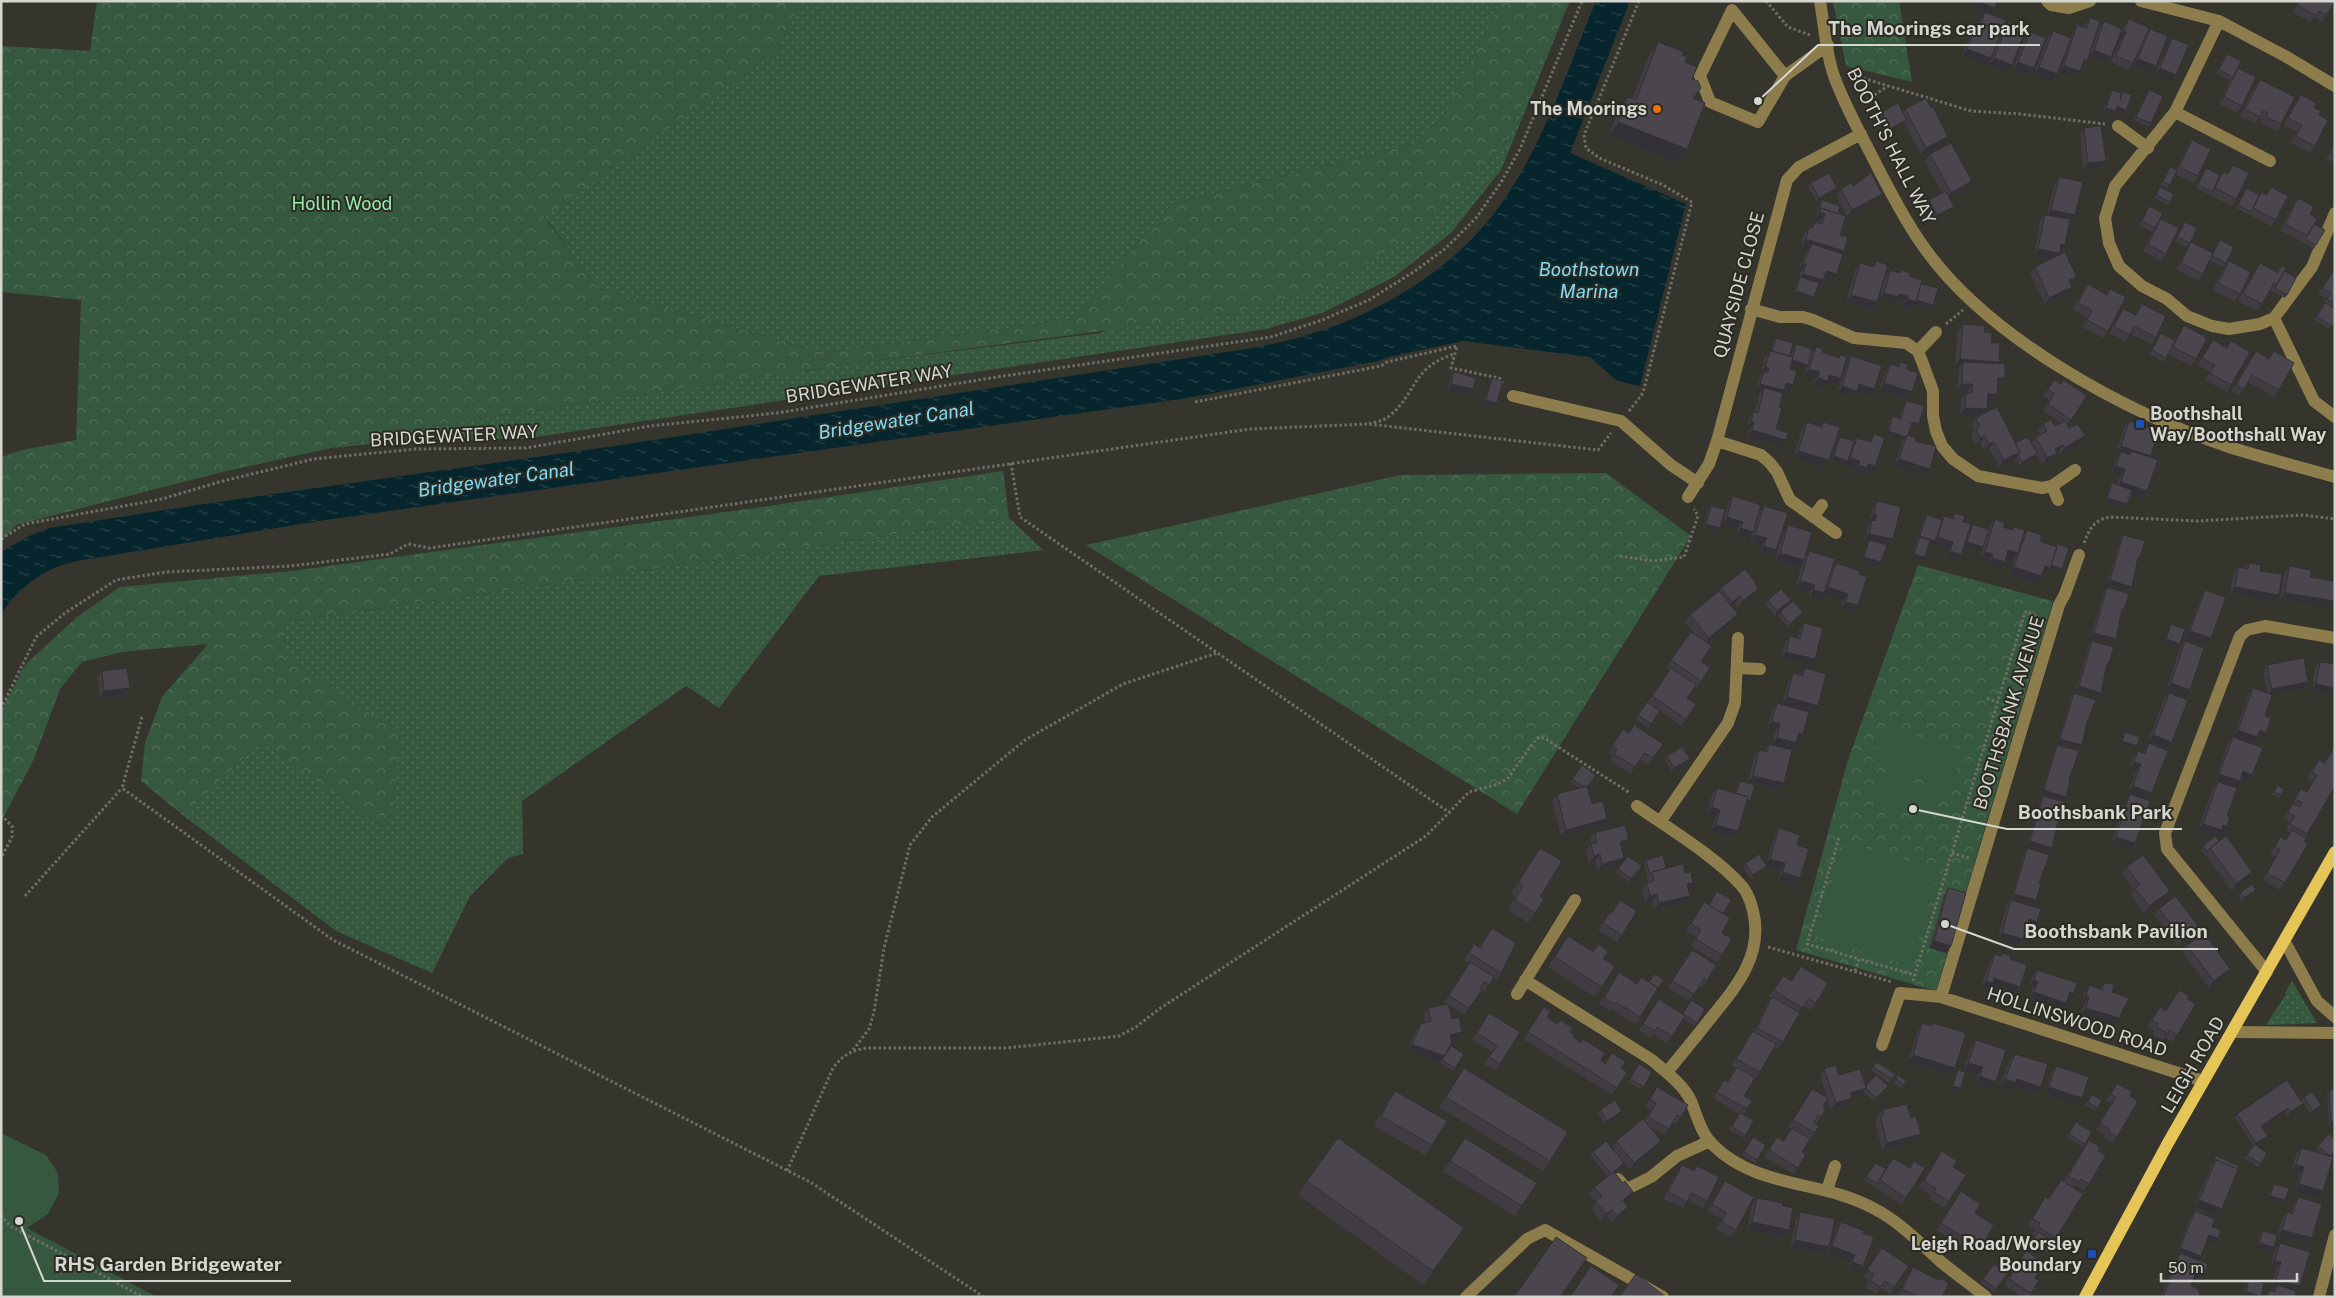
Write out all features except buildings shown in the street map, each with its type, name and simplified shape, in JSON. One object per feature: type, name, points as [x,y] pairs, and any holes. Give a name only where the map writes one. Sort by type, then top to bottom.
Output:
[{"type":"main road","name":"LEIGH ROAD","points":[[2085,1297],[2203,1081],[2335,852]]},
{"type":"street","name":"BOOTH'S HALL WAY","points":[[1820,1],[1832,69],[1861,134],[1898,207],[1921,244],[1973,302],[1992,319],[2046,358],[2100,390],[2154,416],[2229,447],[2335,477]]},
{"type":"street","points":[[2047,1],[2050,5],[2069,8],[2090,1]]},
{"type":"street","points":[[2141,1],[2219,21],[2285,56],[2335,86]]},
{"type":"street","points":[[1785,76],[1732,10],[1700,76],[1710,102],[1758,122],[1785,76],[1828,46]]},
{"type":"street","points":[[2219,21],[2175,112],[2148,148],[2115,186],[2105,218],[2109,243],[2119,266],[2142,286],[2167,299],[2187,316],[2212,326],[2229,329],[2260,324],[2274,318],[2312,267],[2335,213]]},
{"type":"street","points":[[2175,112],[2270,160]]},
{"type":"street","points":[[2118,126],[2148,148]]},
{"type":"street","name":"QUAYSIDE CLOSE","points":[[1688,498],[1709,464],[1717,441],[1787,180],[1799,167],[1861,134]]},
{"type":"street","points":[[1751,309],[1780,317],[1803,317],[1854,338],[1906,343],[1918,351],[1931,383],[1932,416],[1942,446],[1964,469],[1978,476],[2042,488],[2052,486],[2075,470]]},
{"type":"street","points":[[2274,318],[2314,401],[2335,418]]},
{"type":"street","points":[[1918,351],[1936,332]]},
{"type":"street","points":[[1513,396],[1621,421],[1671,465],[1698,483]]},
{"type":"street","points":[[1717,441],[1761,456],[1777,472],[1790,500],[1836,533]]},
{"type":"street","points":[[2052,486],[2058,500]]},
{"type":"street","points":[[1813,517],[1822,505]]},
{"type":"street","name":"BOOTHSBANK AVENUE","points":[[1941,997],[2054,622],[2078,555]]},
{"type":"street","points":[[2267,972],[2168,849],[2164,841],[2165,833],[2240,636],[2247,630],[2265,626],[2335,638]]},
{"type":"street","points":[[1660,822],[1728,723],[1735,703],[1738,638]]},
{"type":"street","points":[[1737,668],[1760,670]]},
{"type":"street","points":[[1637,806],[1728,872],[1742,886],[1751,903],[1756,922],[1755,943],[1740,983],[1667,1072]]},
{"type":"street","points":[[1517,994],[1576,900]]},
{"type":"street","points":[[2284,942],[2317,1001],[2335,1017]]},
{"type":"street","points":[[1526,980],[1652,1060],[1667,1072],[1683,1089],[1710,1142],[1728,1156],[1767,1177],[1786,1183],[1827,1190],[1848,1196],[1892,1219],[1986,1297]]},
{"type":"street","name":"HOLLINSWOOD ROAD","points":[[1882,1045],[1900,993],[1941,997],[2203,1081]]},
{"type":"street","points":[[2232,1032],[2335,1033]]},
{"type":"street","points":[[1618,1180],[1627,1189],[1651,1177],[1677,1156],[1710,1142]]},
{"type":"street","points":[[1827,1190],[1835,1166]]},
{"type":"street","points":[[1466,1297],[1527,1239],[1545,1230],[1663,1297]]},
{"type":"street","points":[[2319,1297],[2335,1235]]},
{"type":"path","name":"BRIDGEWATER WAY","points":[[1,539],[25,524],[162,499],[219,482],[314,459],[416,449],[526,448],[650,426],[777,414],[997,377],[1271,337],[1322,320],[1369,300],[1415,272],[1446,248],[1476,218],[1500,184],[1520,149],[1582,1]]},
{"type":"path","points":[[1,709],[36,637],[65,613],[116,580],[166,572],[290,566],[390,554],[408,544],[430,548],[1011,462],[1250,429],[1368,424],[1598,450],[1643,393],[1692,202],[1663,185],[1599,158],[1586,148],[1584,135],[1639,1]]},
{"type":"path","points":[[1766,1],[1788,27],[1807,33],[1828,46]]},
{"type":"path","points":[[1832,69],[1971,110],[2081,120],[2118,126]]},
{"type":"path","points":[[1850,110],[1889,86]]},
{"type":"path","points":[[1936,332],[1973,302]]},
{"type":"path","points":[[1195,402],[1381,366],[1387,362],[1457,346],[1451,368],[1499,378],[1513,396]]},
{"type":"path","points":[[1368,424],[1386,418],[1395,410],[1425,368],[1438,360],[1455,354]]},
{"type":"path","points":[[1011,462],[1020,517],[1450,813]]},
{"type":"path","points":[[1620,556],[1653,561],[1684,557],[1698,516],[1688,498]]},
{"type":"path","points":[[2078,555],[2088,532],[2101,519],[2197,521],[2303,515],[2335,519]]},
{"type":"path","points":[[1912,988],[2025,612],[2054,622]]},
{"type":"path","points":[[787,1171],[833,1068],[841,1057],[853,1050],[869,1029],[874,1012],[884,948],[910,845],[932,817],[1025,740],[1123,684],[1217,653]]},
{"type":"path","points":[[1987,698],[1998,702]]},
{"type":"path","points":[[25,896],[122,788],[142,717]]},
{"type":"path","points":[[853,1050],[868,1048],[1007,1048],[1119,1036],[1136,1027],[1159,1009],[1426,836],[1469,792],[1498,784],[1508,778],[1537,738],[1544,738],[1632,794],[1637,806]]},
{"type":"path","points":[[122,788],[333,940],[810,1182],[984,1297]]},
{"type":"path","points":[[1,815],[12,826],[12,837],[1,858]]},
{"type":"path","points":[[1839,838],[1807,944],[1915,975]]},
{"type":"path","points":[[1755,943],[1893,982]]},
{"type":"path","points":[[1855,971],[1859,959]]},
{"type":"path","points":[[1,1215],[10,1226],[143,1297]]},
{"type":"green space","name":"Hollin Wood","points":[[97,1],[801,1],[777,51],[544,217],[598,288],[823,353],[1074,319],[1171,204],[1413,144],[1441,119],[1502,1],[1570,1],[1502,147],[1408,238],[1329,286],[1232,314],[858,363],[431,426],[222,472],[16,525],[1,542],[1,457],[22,450],[76,440],[81,300],[1,292],[1,46],[90,51]]},
{"type":"green space","points":[[801,1],[1502,1],[1441,119],[1413,144],[1171,204],[1074,319],[823,353],[598,288],[544,216],[777,51]]},
{"type":"green space","points":[[1570,1],[1501,170],[1451,233],[1394,277],[1322,313],[1266,329],[522,439],[413,440],[332,448],[431,426],[858,363],[1101,333],[1502,147]]},
{"type":"green space","points":[[1833,1],[1899,1],[1912,82],[1846,66]]},
{"type":"green space","points":[[1003,471],[1009,518],[285,622],[284,656],[400,733],[393,820],[384,828],[260,741],[184,816],[141,781],[145,743],[162,697],[208,644],[122,652],[82,662],[60,689],[34,759],[1,822],[1,712],[25,665],[77,617],[120,587],[292,571],[748,509]]},
{"type":"green space","points":[[1606,473],[1691,536],[1517,814],[1086,545],[1401,475]]},
{"type":"green space","points":[[1009,518],[1043,550],[819,576],[719,708],[686,686],[522,801],[523,854],[508,858],[470,896],[432,973],[336,931],[184,816],[260,741],[384,828],[400,734],[284,656],[285,622]]},
{"type":"green space","points":[[1918,565],[2053,601],[1936,991],[1796,950],[1847,763]]},
{"type":"green space","points":[[1885,726],[1963,750],[1951,788],[1873,764]]},
{"type":"green space","points":[[1881,772],[1942,791],[1933,820],[1872,800]]},
{"type":"green space","points":[[1845,842],[1939,870],[1910,966],[1816,937]]},
{"type":"green space","points":[[2292,981],[2317,1023],[2266,1025],[2286,994]]},
{"type":"green space","points":[[1,1133],[46,1155],[58,1173],[59,1193],[48,1214],[27,1228],[157,1297],[1,1297]]},
{"type":"water","points":[[1596,1],[1630,1],[1570,153],[1686,204],[1640,386],[1617,381],[1590,357],[1463,341],[1378,361],[1188,398],[326,520],[77,561],[54,568],[34,580],[16,595],[1,615],[1,552],[29,536],[49,528],[217,502],[608,447],[1246,349],[1286,341],[1364,314],[1400,295],[1434,272],[1465,245],[1493,215],[1516,181],[1539,138]]},
{"type":"place","name":"The Moorings car park","points":[[1758,101]]},
{"type":"place","name":"The Moorings","points":[[1657,109]]},
{"type":"place","name":"Boothshall Way/Boothshall Way","points":[[2140,424]]},
{"type":"place","name":"Boothsbank Park","points":[[1913,809]]},
{"type":"place","name":"Boothsbank Pavilion","points":[[1945,924]]},
{"type":"place","name":"RHS Garden Bridgewater","points":[[19,1221]]},
{"type":"place","name":"Leigh Road/Worsley Boundary","points":[[2092,1254]]},
{"type":"water label","name":"Boothstown Marina","points":[[1589,280]]},
{"type":"water label","name":"Bridgewater Canal","points":[[896,420]]},
{"type":"water label","name":"Bridgewater Canal","points":[[496,479]]}]
